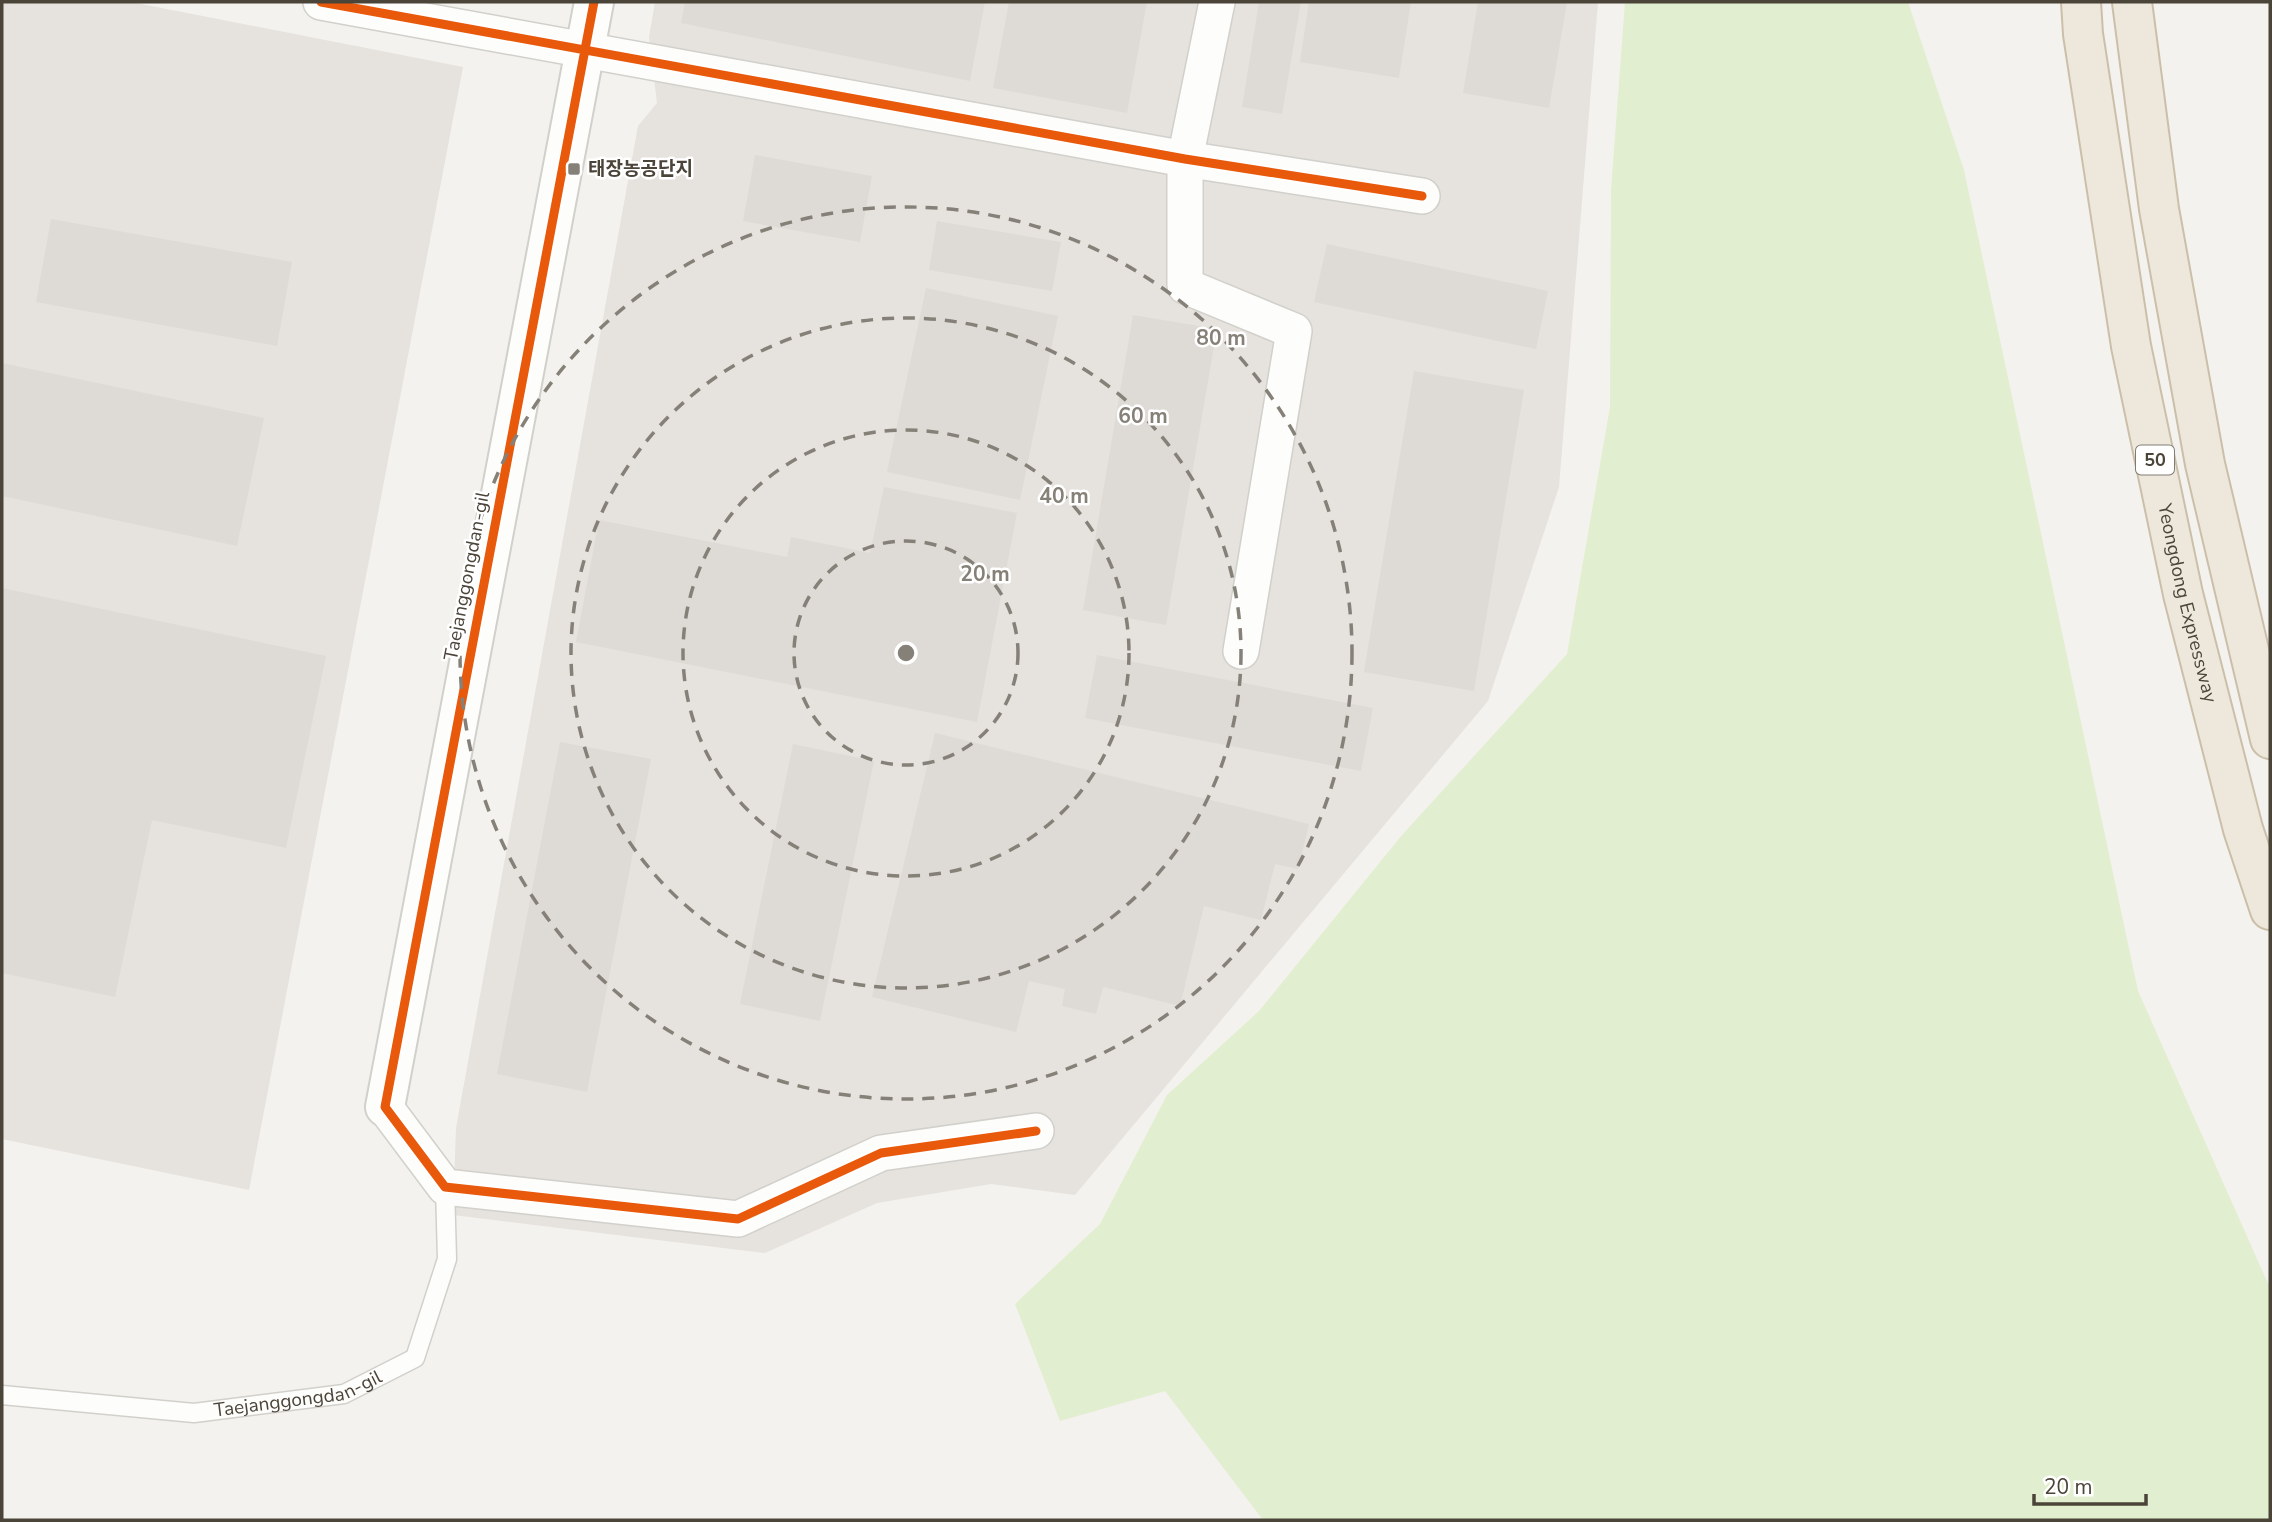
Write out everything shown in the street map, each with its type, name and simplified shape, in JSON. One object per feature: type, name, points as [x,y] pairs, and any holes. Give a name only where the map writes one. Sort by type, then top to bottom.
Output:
[{"type":"highway","name":"Yeongdong Expressway","points":[[2081,2],[2083,34],[2131,346],[2182,594],[2243,830],[2270,910]]},
{"type":"highway","name":"50","points":[[2132,2],[2160,209],[2205,464],[2270,739]]},
{"type":"street","points":[[321,2],[1185,159],[1422,196]]},
{"type":"street","name":"Taejanggongdan-gil","points":[[385,1107],[594,2]]},
{"type":"street","points":[[1217,2],[1185,159],[1185,286],[1294,331],[1241,651]]},
{"type":"street","points":[[385,1107],[445,1187],[738,1219],[881,1153],[1036,1131]]},
{"type":"lane","name":"Taejanggongdan-gil","points":[[2,1395],[194,1413],[344,1394],[415,1358],[447,1259],[445,1187]]},
{"type":"shaded area","points":[[2,2],[131,2],[463,67],[249,1190],[2,1139]]},
{"type":"shaded area","points":[[655,2],[1598,2],[1559,487],[1488,701],[1075,1195],[991,1184],[877,1203],[765,1253],[453,1215],[456,1128],[638,126],[657,103],[649,37]]},
{"type":"green space","points":[[1625,2],[1908,2],[1964,170],[2138,991],[2270,1288],[2270,1520],[1263,1520],[1165,1391],[1060,1421],[1015,1304],[1100,1224],[1167,1095],[1259,1011],[1402,835],[1567,654],[1610,407],[1611,190]]},
{"type":"building","points":[[685,2],[985,2],[970,81],[681,23]]},
{"type":"building","points":[[1009,2],[1147,2],[1127,113],[993,88]]},
{"type":"building","points":[[1259,2],[1301,2],[1282,114],[1242,107]]},
{"type":"building","points":[[1309,2],[1411,2],[1399,78],[1300,62]]},
{"type":"building","points":[[1478,2],[1567,2],[1549,108],[1463,93]]},
{"type":"building","points":[[755,155],[872,176],[860,242],[743,221]]},
{"type":"building","points":[[51,219],[292,262],[277,346],[36,302]]},
{"type":"building","points":[[937,221],[1061,242],[1052,291],[929,270]]},
{"type":"building","points":[[1327,244],[1548,291],[1536,349],[1314,302]]},
{"type":"building","points":[[926,288],[1058,316],[1020,500],[887,472]]},
{"type":"building","points":[[1133,315],[1217,329],[1166,625],[1083,610]]},
{"type":"building","points":[[2,363],[264,418],[237,546],[2,496]]},
{"type":"building","points":[[1414,371],[1524,390],[1474,691],[1364,672]]},
{"type":"building","points":[[884,487],[1017,513],[977,722],[576,642],[599,520],[787,557],[791,537],[870,553]]},
{"type":"building","points":[[2,588],[326,656],[286,848],[152,820],[115,997],[2,973]]},
{"type":"building","points":[[1097,655],[1373,708],[1361,771],[1085,718]]},
{"type":"building","points":[[935,733],[1309,824],[1298,869],[1275,864],[1261,920],[1204,906],[1180,1006],[1103,987],[1096,1014],[1062,1006],[1065,989],[1029,981],[1016,1032],[872,997]]},
{"type":"building","points":[[560,742],[651,759],[587,1092],[497,1074]]},
{"type":"building","points":[[793,744],[874,761],[820,1021],[740,1004]]},
{"type":"cycle path","points":[[321,2],[1185,159],[1422,196]]},
{"type":"cycle path","points":[[594,2],[385,1107],[445,1187],[738,1219],[881,1153],[1036,1131]]},
{"type":"place","name":"태장농공단지","points":[[574,169]]}]
